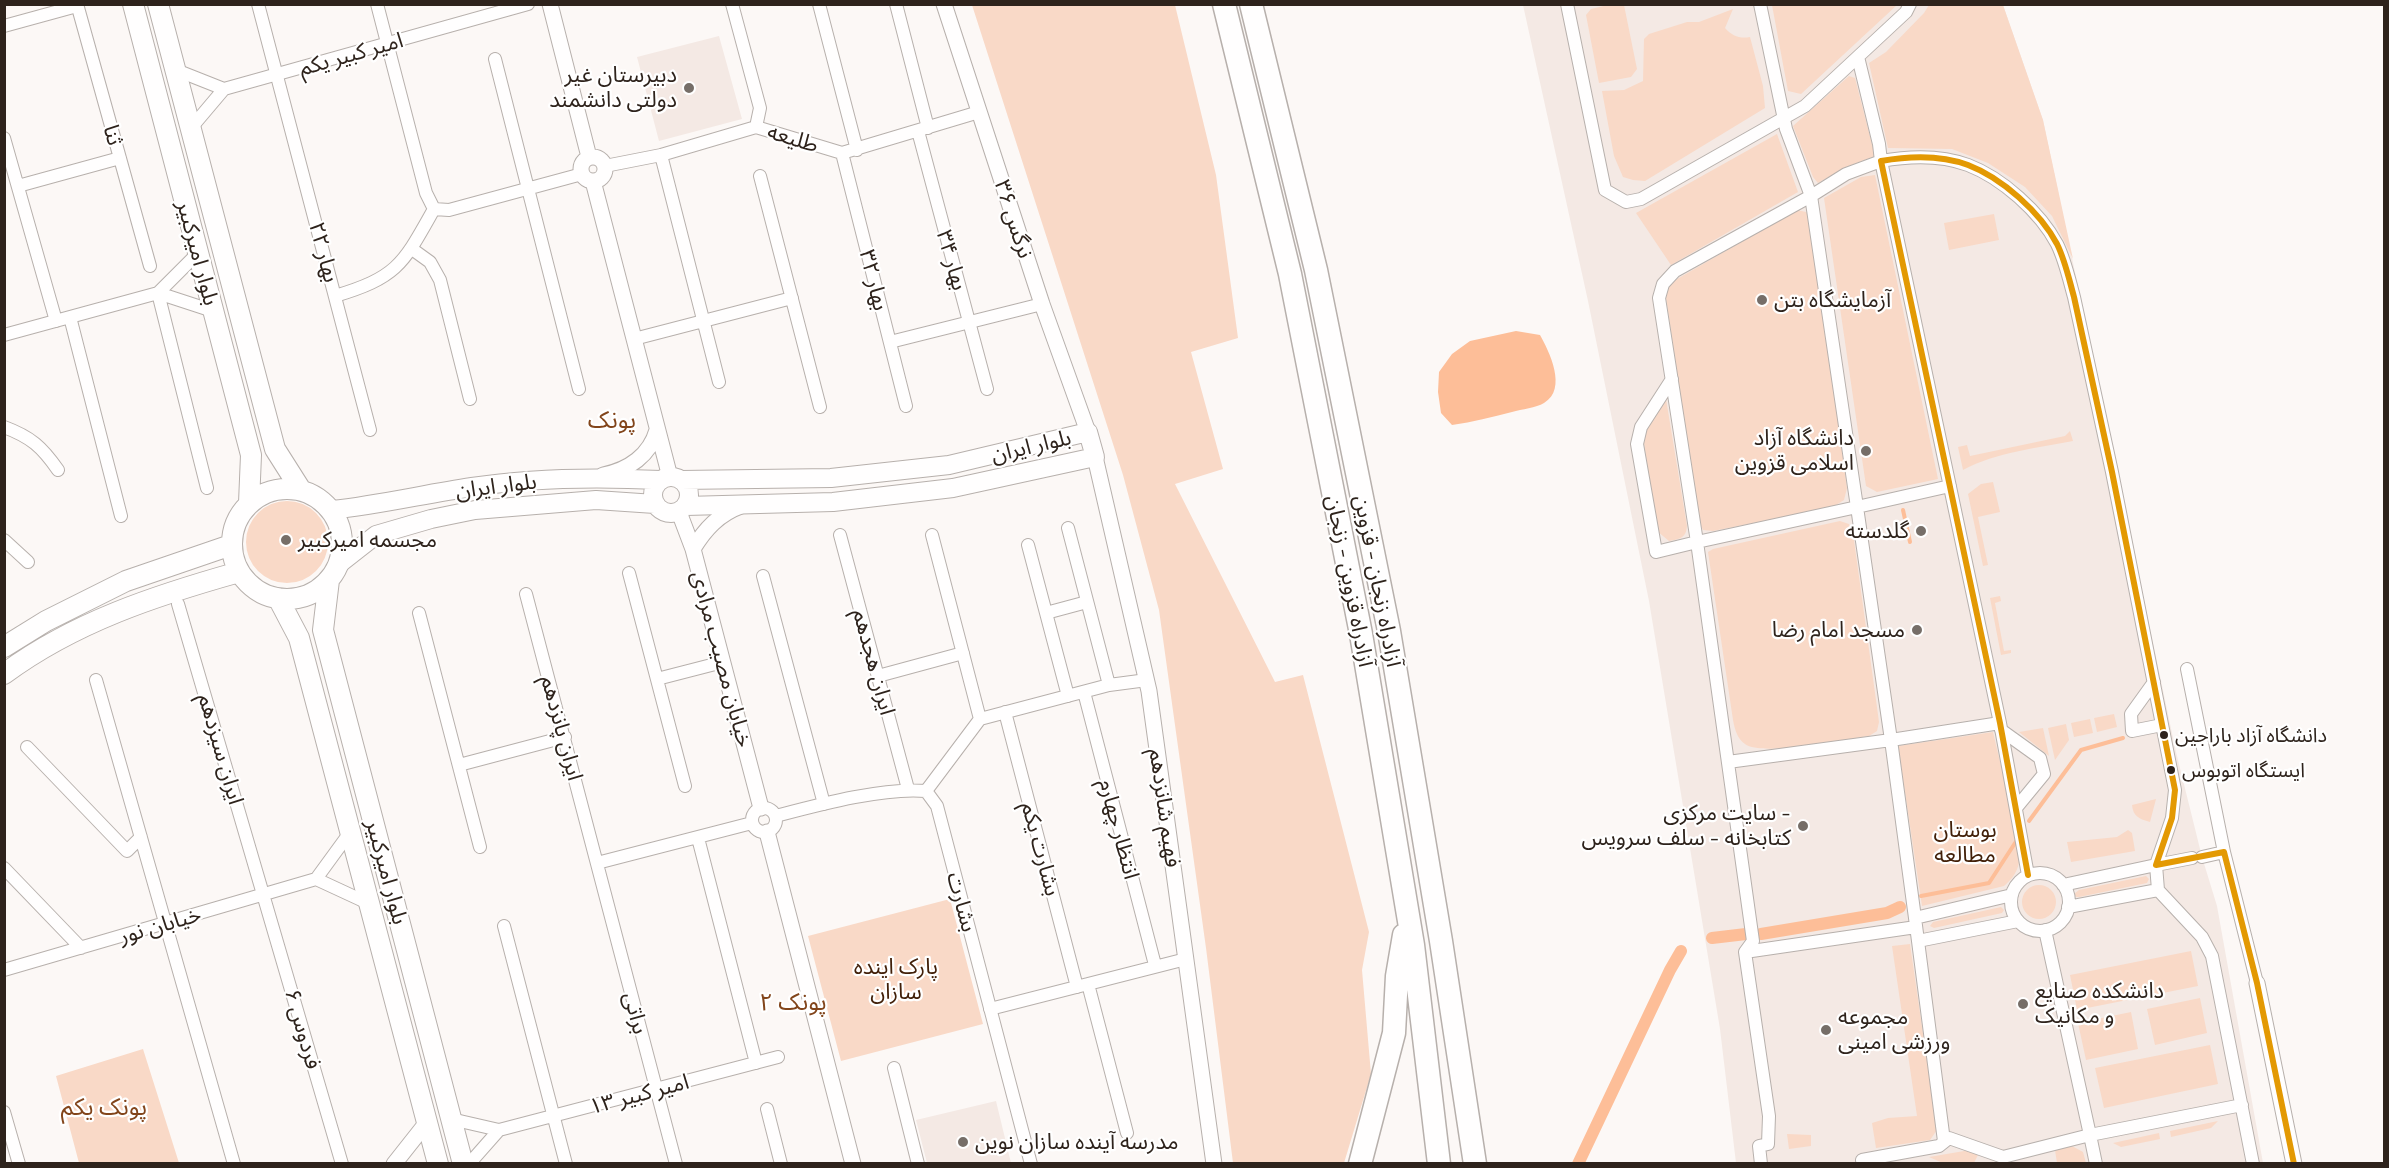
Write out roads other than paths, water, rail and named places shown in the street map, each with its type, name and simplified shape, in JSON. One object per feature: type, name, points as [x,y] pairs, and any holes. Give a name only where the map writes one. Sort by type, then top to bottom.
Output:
[{"type":"highway","name":"آزادراه قزوین - زنجان","points":[[1224,4],[1292,286],[1361,634],[1407,912],[1439,1164]]},
{"type":"highway","name":"آزادراه زنجان - قزوین","points":[[1251,4],[1316,270],[1389,631],[1475,1164]]},
{"type":"highway","points":[[1360,1164],[1394,1033],[1397,976],[1407,912]]},
{"type":"main road","name":"بلوار امیرکبیر","points":[[133,4],[251,455],[249,503]]},
{"type":"main road","name":"بلوار امیرکبیر","points":[[158,4],[275,449],[301,490]]},
{"type":"main road","name":"بلوار ایران","points":[[332,510],[371,506],[472,487],[596,477],[831,478],[949,465],[1088,432],[1095,457],[953,488],[833,502],[748,504],[683,509]]},
{"type":"main road","points":[[671,479],[689,492],[683,509],[668,513],[655,504],[653,491],[671,479]]},
{"type":"main road","points":[[283,488],[301,490],[318,497],[332,510],[340,527],[342,545],[334,572],[315,592],[297,598],[278,598],[256,589],[239,572],[231,545],[233,529],[239,515],[249,503],[264,492],[283,488]]},
{"type":"main road","name":"بلوار ایران","points":[[334,572],[376,535],[431,519],[475,510],[596,500],[655,504]]},
{"type":"main road","points":[[4,647],[46,621],[126,581],[231,545]]},
{"type":"main road","points":[[4,674],[55,642],[105,617],[162,594],[239,572]]},
{"type":"main road","name":"بلوار امیرکبیر","points":[[334,572],[323,630],[463,1164]]},
{"type":"main road","name":"بلوار امیرکبیر","points":[[278,598],[299,638],[438,1164]]},
{"type":"street","name":"بهار ۲۲","points":[[258,4],[370,430]]},
{"type":"street","points":[[377,4],[426,193],[434,208]]},
{"type":"street","name":"امیر کبیر یکم","points":[[224,89],[528,4]]},
{"type":"street","points":[[550,4],[589,157]]},
{"type":"street","points":[[732,4],[760,108],[756,127]]},
{"type":"street","points":[[819,4],[857,150]]},
{"type":"street","name":"بهار ۳۴","points":[[896,4],[941,223],[987,389]]},
{"type":"street","name":"نرگس ۳۶","points":[[944,4],[1042,304],[1088,432]]},
{"type":"street","points":[[1567,4],[1605,190],[1626,202],[1641,199],[1805,106],[1906,12],[1910,4]]},
{"type":"street","points":[[1760,4],[1784,118],[1811,195],[1891,740],[1944,1141]]},
{"type":"street","points":[[4,26],[77,5]]},
{"type":"street","name":"ثنا","points":[[77,5],[150,266]]},
{"type":"street","points":[[1858,57],[1880,144],[1881,161],[2000,726],[2028,875]]},
{"type":"street","points":[[495,59],[579,389]]},
{"type":"street","points":[[176,70],[224,89],[191,128]]},
{"type":"street","name":"طلیعه","points":[[605,166],[661,155],[756,127],[842,153],[980,112]]},
{"type":"street","points":[[4,138],[6,152],[18,186],[56,321]]},
{"type":"street","name":"بهار ۳۲","points":[[842,153],[906,406]]},
{"type":"street","points":[[661,155],[719,381]]},
{"type":"street","points":[[434,208],[449,210],[529,188],[604,174],[605,166],[599,158],[589,157]]},
{"type":"street","points":[[589,157],[582,164],[588,177],[634,339],[671,479]]},
{"type":"street","points":[[1761,1164],[1759,1146],[1768,1144],[1769,1116],[1745,952],[1753,941],[1697,542],[1659,298],[1663,284],[1675,271],[1846,174],[1881,161],[1930,157],[1968,165],[2005,186],[2033,210],[2057,244],[2068,274],[2175,790],[2172,818],[2156,865],[2158,890],[2202,937],[2212,956],[2253,1164]]},
{"type":"street","points":[[18,186],[120,158]]},
{"type":"street","points":[[760,176],[820,407]]},
{"type":"street","points":[[335,296],[369,286],[391,273],[412,249],[434,208]]},
{"type":"street","points":[[412,249],[430,262],[440,280],[470,399]]},
{"type":"street","points":[[4,335],[158,293],[198,253]]},
{"type":"street","points":[[158,293],[213,311]]},
{"type":"street","points":[[158,293],[207,488]]},
{"type":"street","points":[[634,339],[792,298]]},
{"type":"street","points":[[890,342],[1042,304]]},
{"type":"street","points":[[70,317],[121,516]]},
{"type":"street","points":[[1672,379],[1641,427],[1637,444],[1656,552],[1950,486]]},
{"type":"street","points":[[4,427],[26,435],[46,452],[58,470]]},
{"type":"street","points":[[596,477],[612,474],[642,457],[654,444],[657,430]]},
{"type":"street","name":"فهیم شانزدهم","points":[[1095,457],[1147,680],[1214,1164]]},
{"type":"street","points":[[693,549],[715,520],[731,510],[748,504]]},
{"type":"street","name":"خیابان مصیب مرادی","points":[[683,509],[761,807]]},
{"type":"street","points":[[1068,528],[1109,685]]},
{"type":"street","name":"ایران هجدهم","points":[[840,535],[908,789]]},
{"type":"street","points":[[932,535],[980,719]]},
{"type":"street","points":[[4,540],[28,562]]},
{"type":"street","points":[[1028,545],[1068,696]]},
{"type":"street","points":[[629,573],[685,786]]},
{"type":"street","points":[[763,576],[824,804]]},
{"type":"street","name":"ایران پانزدهم","points":[[526,594],[597,863]]},
{"type":"street","points":[[1046,613],[1088,602]]},
{"type":"street","name":"ایران سیزدهم","points":[[178,604],[264,895]]},
{"type":"street","points":[[419,613],[480,847]]},
{"type":"street","points":[[878,676],[963,653]]},
{"type":"street","points":[[657,679],[723,662]]},
{"type":"street","points":[[2187,669],[2224,852],[2257,982],[2294,1164]]},
{"type":"street","points":[[96,680],[234,1164]]},
{"type":"street","points":[[776,816],[824,804],[908,789],[926,791],[980,719],[1109,685],[1147,680]]},
{"type":"street","points":[[2154,682],[2131,714],[2132,731],[2162,725]]},
{"type":"street","name":"انتظار چهارم","points":[[1084,692],[1155,965]]},
{"type":"street","name":"بشارت یکم","points":[[1005,712],[1082,985],[1127,1133]]},
{"type":"street","points":[[1728,762],[2000,726],[2040,758],[2044,774],[2016,808]]},
{"type":"street","points":[[459,765],[565,737]]},
{"type":"street","points":[[27,747],[128,851],[141,837]]},
{"type":"street","name":"بشارت","points":[[926,791],[937,806],[1031,1164]]},
{"type":"street","points":[[761,807],[773,811],[776,816],[775,826],[767,832],[758,831],[752,823],[753,813],[761,807]]},
{"type":"street","points":[[597,863],[752,823]]},
{"type":"street","points":[[351,831],[316,879],[370,904]]},
{"type":"street","points":[[767,832],[853,1164]]},
{"type":"street","points":[[698,838],[756,1063]]},
{"type":"street","points":[[2063,885],[2224,852]]},
{"type":"street","name":"براتی","points":[[597,863],[675,1164]]},
{"type":"street","points":[[4,868],[81,948]]},
{"type":"street","points":[[2048,874],[2063,885],[2067,892],[2068,907],[2060,922],[2045,930],[2030,929],[2018,921],[2011,904],[2012,895],[2018,883],[2028,875],[2048,874]]},
{"type":"street","name":"خیابان نور","points":[[4,970],[316,879]]},
{"type":"street","points":[[2068,907],[2158,890]]},
{"type":"street","name":"فردوس ۶","points":[[264,895],[342,1164]]},
{"type":"street","points":[[1745,952],[1916,923],[2012,895]]},
{"type":"street","points":[[1918,941],[2018,921]]},
{"type":"street","points":[[504,927],[566,1164]]},
{"type":"street","points":[[2045,930],[2096,1164]]},
{"type":"street","points":[[990,1009],[1186,958]]},
{"type":"street","name":"امیر کبیر ۱۳","points":[[499,1130],[778,1057]]},
{"type":"street","points":[[894,1068],[918,1164]]},
{"type":"street","points":[[1863,1164],[1862,1160],[1939,1146],[1949,1137],[2013,1159],[2090,1135],[2242,1105]]},
{"type":"street","points":[[767,1109],[781,1164]]},
{"type":"street","points":[[4,1112],[19,1164]]},
{"type":"street","points":[[451,1119],[499,1130],[469,1164]]},
{"type":"street","points":[[394,1164],[428,1121]]},
{"type":"waterway","points":[[1903,510],[1910,542]]},
{"type":"waterway","points":[[2029,821],[2081,750],[2123,738]]},
{"type":"waterway","points":[[1921,896],[1989,883],[2017,840]]},
{"type":"waterway","points":[[1761,934],[1887,913],[1900,907]]},
{"type":"waterway","points":[[1712,938],[1746,934]]},
{"type":"waterway","points":[[1578,1164],[1681,951]]},
{"type":"place","name":"دبیرستان غیر دولتی دانشمند","points":[[689,88]]},
{"type":"place","name":"آزمایشگاه بتن","points":[[1762,300]]},
{"type":"place","name":"دانشگاه آزاد اسلامی قزوین","points":[[1866,451]]},
{"type":"place","name":"گلدسته","points":[[1921,531]]},
{"type":"place","name":"مجسمه امیرکبیر","points":[[286,540]]},
{"type":"place","name":"مسجد امام رضا","points":[[1917,630]]},
{"type":"place","name":"دانشگاه آزاد باراجین","points":[[2164,735]]},
{"type":"place","name":"ایستگاه اتوبوس","points":[[2171,770]]},
{"type":"place","name":"سایت مرکزی - کتابخانه - سلف سرویس","points":[[1803,826]]},
{"type":"place","name":"دانشکده صنایع و مکانیک","points":[[2023,1004]]},
{"type":"place","name":"مجموعه ورزشی امینی","points":[[1826,1030]]},
{"type":"place","name":"مدرسه آینده سازان نوین","points":[[963,1142]]},
{"type":"district","name":"پونک","points":[[612,420]]},
{"type":"district","name":"پونک ۲","points":[[793,1002]]},
{"type":"district","name":"پونک یکم","points":[[104,1107]]},
{"type":"park label","name":"بوستان مطالعه","points":[[1965,842]]},
{"type":"park label","name":"پارک اینده سازان","points":[[896,980]]}]
